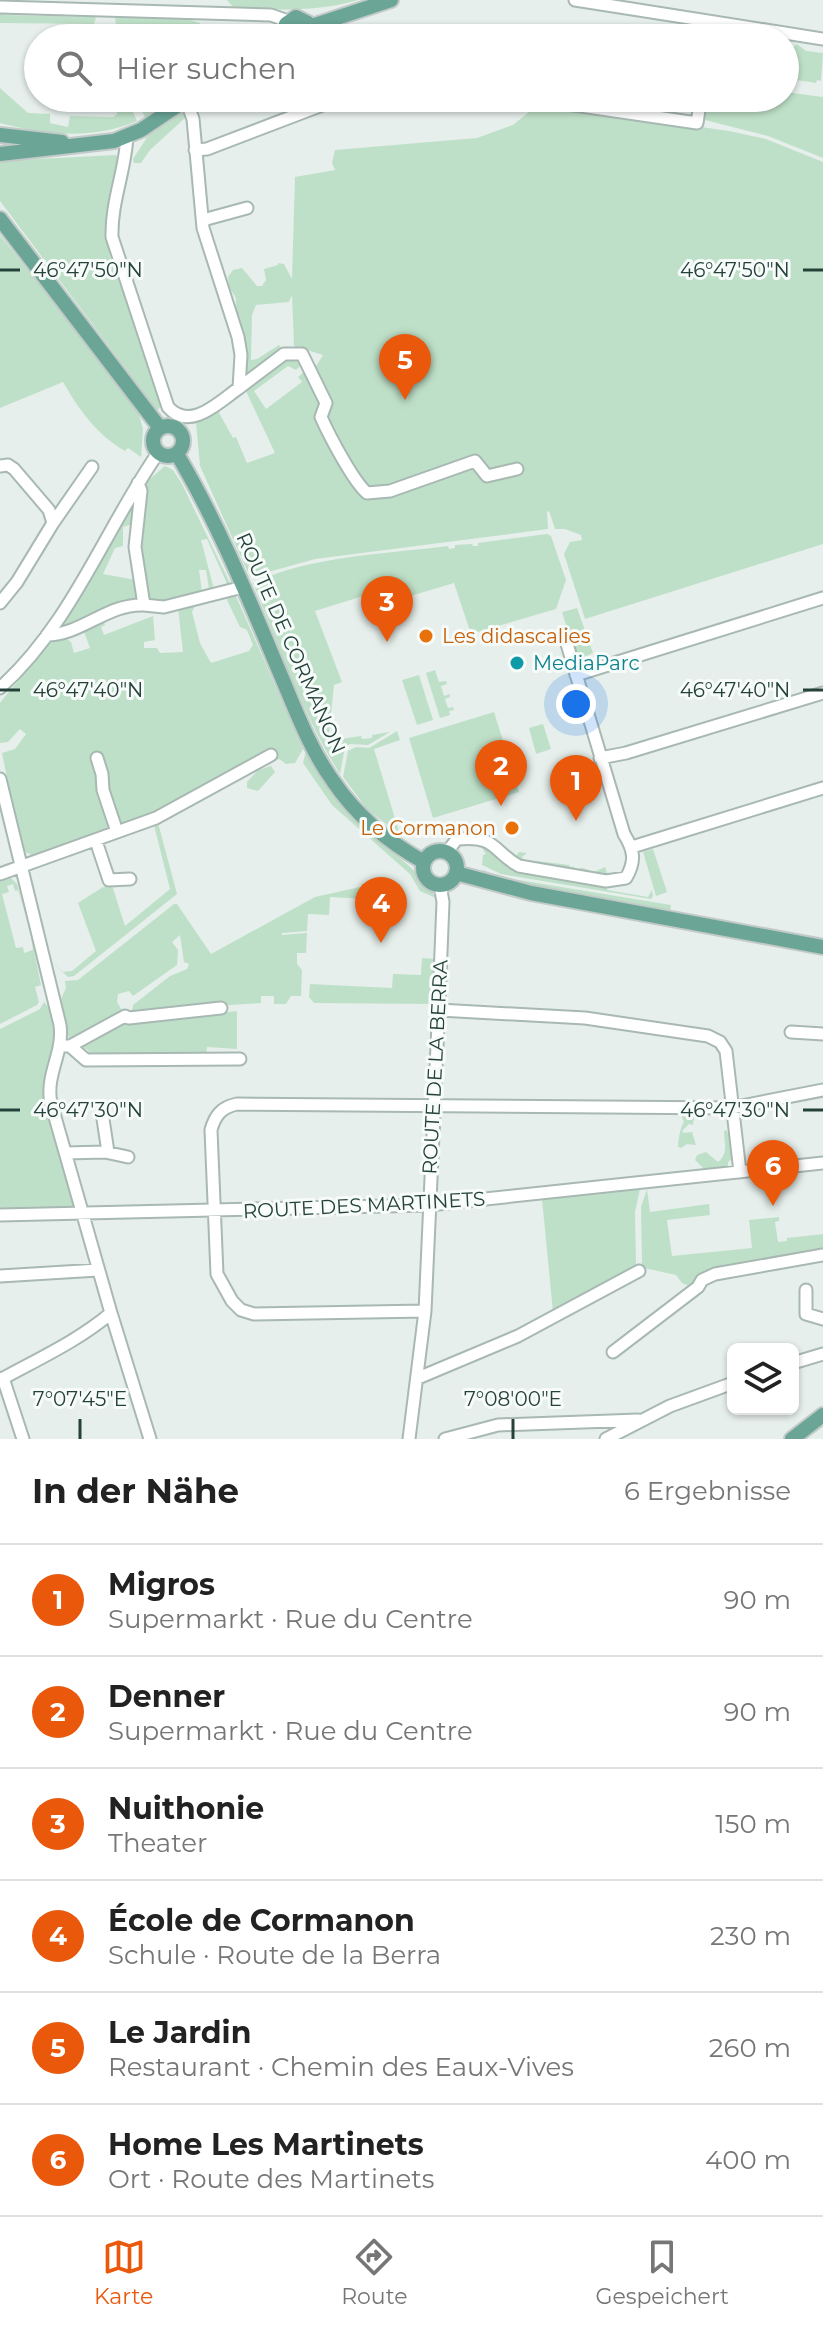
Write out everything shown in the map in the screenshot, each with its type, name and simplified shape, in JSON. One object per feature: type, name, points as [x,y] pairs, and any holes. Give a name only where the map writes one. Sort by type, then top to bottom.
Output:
[{"type":"main road","points":[[329,24],[391,0]]},
{"type":"main road","points":[[286,24],[300,17],[304,24]]},
{"type":"main road","points":[[0,154],[99,145],[127,137],[167,112]]},
{"type":"main road","points":[[0,135],[99,145]]},
{"type":"main road","points":[[0,219],[160,428]]},
{"type":"main road","points":[[171,426],[181,433],[184,442],[177,454],[166,457],[158,453],[153,441],[160,428],[171,426]]},
{"type":"main road","name":"ROUTE DE CORMANON","points":[[177,454],[223,540],[309,740],[331,779],[372,826],[390,842],[424,862]]},
{"type":"main road","points":[[435,851],[447,852],[454,859],[456,873],[449,883],[440,885],[427,880],[422,868],[424,862],[435,851]]},
{"type":"main road","points":[[456,873],[531,893],[823,947]]},
{"type":"main road","points":[[792,1439],[823,1415]]},
{"type":"street","points":[[224,14],[225,0]]},
{"type":"street","points":[[575,0],[719,24]]},
{"type":"street","points":[[0,7],[271,15],[288,21]]},
{"type":"street","points":[[799,36],[823,39]]},
{"type":"street","points":[[191,112],[208,246],[238,337],[241,355],[239,388]]},
{"type":"street","points":[[195,150],[207,149],[304,112]]},
{"type":"street","points":[[622,112],[697,123],[699,112]]},
{"type":"street","points":[[127,137],[125,159],[111,213],[112,237],[168,407],[180,416],[200,415],[284,354],[302,354],[326,403],[321,417],[326,429],[367,493],[390,491],[475,461],[487,476],[517,469]]},
{"type":"street","points":[[203,220],[247,208]]},
{"type":"street","points":[[0,688],[23,666],[84,581],[158,453]]},
{"type":"street","points":[[0,466],[8,465],[14,469],[49,510],[53,523]]},
{"type":"street","points":[[0,603],[92,467]]},
{"type":"street","points":[[138,483],[141,491],[135,547],[144,605]]},
{"type":"street","points":[[47,635],[58,635],[110,611],[133,605],[164,607],[243,587]]},
{"type":"street","points":[[576,675],[823,598]]},
{"type":"street","points":[[447,852],[457,839],[483,840],[497,846],[511,862],[519,866],[619,881],[626,878],[632,867],[632,847],[624,834],[564,634]]},
{"type":"street","points":[[600,758],[626,753],[823,693]]},
{"type":"street","points":[[0,874],[156,818],[271,755]]},
{"type":"street","points":[[97,758],[103,790],[117,832]]},
{"type":"street","points":[[0,779],[66,1046],[86,1060],[240,1059]]},
{"type":"street","points":[[632,847],[823,788]]},
{"type":"street","points":[[96,841],[109,880],[130,879]]},
{"type":"street","name":"ROUTE DE LA BERRA","points":[[409,1439],[425,1311],[443,902],[440,885]]},
{"type":"street","points":[[150,1439],[66,1153],[49,1089],[51,1073],[66,1046],[125,1016],[221,1008]]},
{"type":"street","points":[[439,1010],[585,1018],[708,1036],[720,1042],[726,1051],[740,1172]]},
{"type":"street","points":[[791,1032],[823,1034]]},
{"type":"street","points":[[425,1311],[254,1314],[241,1310],[232,1301],[217,1274],[211,1130],[214,1118],[227,1106],[731,1108],[823,1090]]},
{"type":"street","points":[[103,1119],[108,1152]]},
{"type":"street","points":[[66,1153],[108,1152],[128,1157]]},
{"type":"street","name":"ROUTE DES MARTINETS","points":[[0,1215],[429,1205],[823,1163]]},
{"type":"street","points":[[613,1352],[698,1287],[702,1280],[715,1274],[823,1255]]},
{"type":"street","points":[[0,1276],[98,1270]]},
{"type":"street","points":[[418,1378],[518,1336],[639,1271]]},
{"type":"street","points":[[806,1290],[806,1314],[823,1319]]},
{"type":"street","points":[[23,1439],[2,1379],[74,1340],[111,1313]]},
{"type":"street","points":[[799,1361],[823,1354]]},
{"type":"street","points":[[606,1439],[638,1420],[727,1385]]},
{"type":"street","points":[[445,1439],[498,1425],[638,1420]]},
{"type":"green space","points":[[227,0],[358,0],[328,7],[281,10],[234,8]]},
{"type":"green space","points":[[0,13],[96,17],[94,24],[0,23]]},
{"type":"green space","points":[[115,17],[187,19],[200,24],[116,24]]},
{"type":"green space","points":[[799,46],[806,51],[823,53],[821,81],[817,80],[816,83],[799,80]]},
{"type":"green space","points":[[0,88],[24,112],[50,114],[50,123],[68,127],[70,116],[113,117],[117,112],[133,112],[137,121],[103,131],[69,134],[0,123]]},
{"type":"green space","points":[[799,94],[823,97],[823,158],[768,136],[705,120],[705,112],[799,112]]},
{"type":"green space","points":[[185,112],[185,118],[150,150],[141,163],[134,163],[133,159],[148,136]]},
{"type":"green space","points":[[529,112],[595,112],[766,139],[823,162],[823,544],[585,619],[564,554],[570,542],[582,540],[581,535],[555,529],[549,511],[548,529],[315,559],[250,577],[200,466],[196,422],[217,409],[233,438],[236,437],[247,463],[275,453],[245,389],[284,359],[298,357],[302,364],[296,370],[288,366],[254,391],[266,409],[302,382],[298,377],[306,370],[313,371],[323,355],[294,346],[292,295],[289,302],[256,305],[252,315],[251,360],[279,345],[282,348],[281,353],[245,376],[245,353],[236,319],[236,298],[229,287],[228,277],[233,270],[242,268],[257,286],[262,286],[266,280],[264,269],[278,263],[284,264],[292,279],[295,177],[335,170],[332,163],[335,150],[477,138],[513,125]]},
{"type":"green space","points":[[116,155],[118,160],[109,195],[107,242],[112,264],[158,382],[163,405],[157,410],[0,201],[0,161]]},
{"type":"green space","points":[[0,235],[139,415],[143,429],[141,457],[128,448],[125,451],[97,429],[63,382],[0,408]]},
{"type":"green space","points":[[165,466],[173,470],[182,484],[230,583],[228,586],[207,539],[201,540],[214,589],[209,589],[206,570],[199,570],[202,592],[157,603],[148,600],[137,548],[138,527],[145,483]]},
{"type":"green space","points":[[135,497],[132,524],[123,527],[123,546],[115,548],[103,574],[136,580],[139,601],[59,631],[92,578]]},
{"type":"green space","points":[[551,536],[566,580],[556,609],[471,634],[454,583],[367,609],[363,596],[315,611],[342,682],[334,685],[329,734],[335,740],[361,736],[362,739],[372,738],[372,735],[390,732],[368,745],[350,744],[345,747],[340,774],[303,705],[253,583],[323,562],[448,546],[449,549],[455,548],[455,545],[478,546],[478,543]]},
{"type":"green space","points":[[235,594],[303,749],[295,763],[286,764],[279,759],[152,816],[36,857],[25,852],[2,753],[15,749],[26,734],[20,729],[8,742],[0,743],[0,703],[3,699],[50,643],[64,637],[71,642],[74,653],[90,648],[82,626],[102,617],[104,635],[153,616],[155,640],[144,642],[144,648],[157,648],[160,653],[183,652],[178,608],[196,604],[192,612],[200,643],[211,663],[249,651],[253,645],[247,630],[240,627],[227,600],[228,596]]},
{"type":"green space","points":[[577,608],[593,653],[586,656],[587,660],[593,659],[594,664],[588,666],[578,664],[562,612]]},
{"type":"green space","points":[[435,670],[439,682],[446,681],[447,684],[441,686],[444,696],[450,694],[445,699],[448,708],[453,707],[454,710],[440,718],[426,673]]},
{"type":"green space","points":[[419,675],[433,720],[417,725],[402,680]]},
{"type":"green space","points":[[494,712],[519,792],[433,818],[409,738]]},
{"type":"green space","points":[[543,724],[551,749],[536,754],[529,728]]},
{"type":"green space","points":[[397,731],[400,740],[374,749],[400,835],[367,809],[343,777],[348,751],[356,747],[369,748]]},
{"type":"green space","points":[[306,750],[353,816],[408,865],[436,898],[420,891],[410,874],[332,805],[303,763]]},
{"type":"green space","points":[[271,766],[275,772],[258,791],[247,788],[247,782],[258,770]]},
{"type":"green space","points":[[157,819],[177,894],[74,976],[68,977],[63,972],[72,971],[96,951],[78,903],[111,882],[125,926],[170,889],[153,821]]},
{"type":"green space","points":[[480,845],[515,870],[607,885],[607,890],[648,897],[652,890],[653,896],[651,899],[501,874],[482,865],[483,855],[486,854]]},
{"type":"green space","points":[[653,849],[667,892],[656,896],[643,852]]},
{"type":"green space","points":[[519,852],[527,853],[522,857],[524,860],[569,865],[575,869],[594,872],[605,867],[608,875],[523,861],[516,856]]},
{"type":"green space","points":[[481,869],[500,877],[671,905],[670,913],[517,885]]},
{"type":"green space","points":[[6,877],[17,884],[28,923],[18,890],[15,891],[13,884],[7,886],[9,892],[2,894],[16,948],[23,947],[24,953],[33,950],[30,930],[41,985],[35,987],[37,1005],[0,1024],[0,879]]},
{"type":"green space","points":[[369,885],[372,893],[368,894],[368,899],[330,897],[329,915],[308,914],[307,931],[282,933],[307,933],[306,953],[297,953],[297,964],[302,970],[301,996],[291,996],[286,1004],[274,1004],[274,996],[261,996],[261,1003],[131,1016],[133,1005],[170,976],[187,969],[189,964],[184,962],[180,935],[172,942],[178,950],[177,965],[133,996],[129,991],[118,994],[117,1002],[123,1012],[69,1039],[61,999],[66,988],[65,981],[78,980],[174,904],[177,904],[211,954],[315,897]]},
{"type":"green space","points":[[422,958],[434,959],[431,1004],[314,1003],[309,997],[310,984],[392,988],[393,974],[421,975]]},
{"type":"green space","points":[[44,1002],[51,1011],[54,1033],[43,1091],[75,1210],[0,1210],[0,1029],[40,1009]]},
{"type":"green space","points":[[237,1011],[237,1049],[207,1047],[206,1056],[91,1057],[88,1050],[82,1047],[131,1022]]},
{"type":"green space","points":[[680,1113],[702,1114],[694,1118],[693,1125],[689,1124],[682,1131],[692,1132],[696,1145],[687,1144],[681,1148],[678,1141],[684,1122]]},
{"type":"green space","points":[[726,1130],[732,1159],[728,1162],[728,1169],[707,1172],[695,1160],[697,1155],[706,1152],[718,1162],[725,1151]]},
{"type":"green space","points":[[640,1189],[635,1212],[636,1267],[553,1312],[542,1199]]},
{"type":"green space","points":[[647,1189],[650,1212],[709,1204],[710,1215],[667,1220],[672,1256],[752,1248],[749,1220],[779,1217],[779,1221],[775,1222],[778,1242],[823,1234],[823,1254],[687,1285],[676,1275],[644,1268],[642,1264],[641,1207]]},
{"type":"place","name":"Le Jardin","points":[[405,400]]},
{"type":"place","name":"Les didascalies","points":[[426,636]]},
{"type":"place","name":"Nuithonie","points":[[387,642]]},
{"type":"place","name":"MediaParc","points":[[517,663]]},
{"type":"place","name":"Denner","points":[[501,806]]},
{"type":"place","name":"Migros","points":[[576,821]]},
{"type":"place","name":"Le Cormanon","points":[[512,828]]},
{"type":"place","name":"École de Cormanon","points":[[381,943]]},
{"type":"place","name":"Home Les Martinets","points":[[773,1206]]}]
